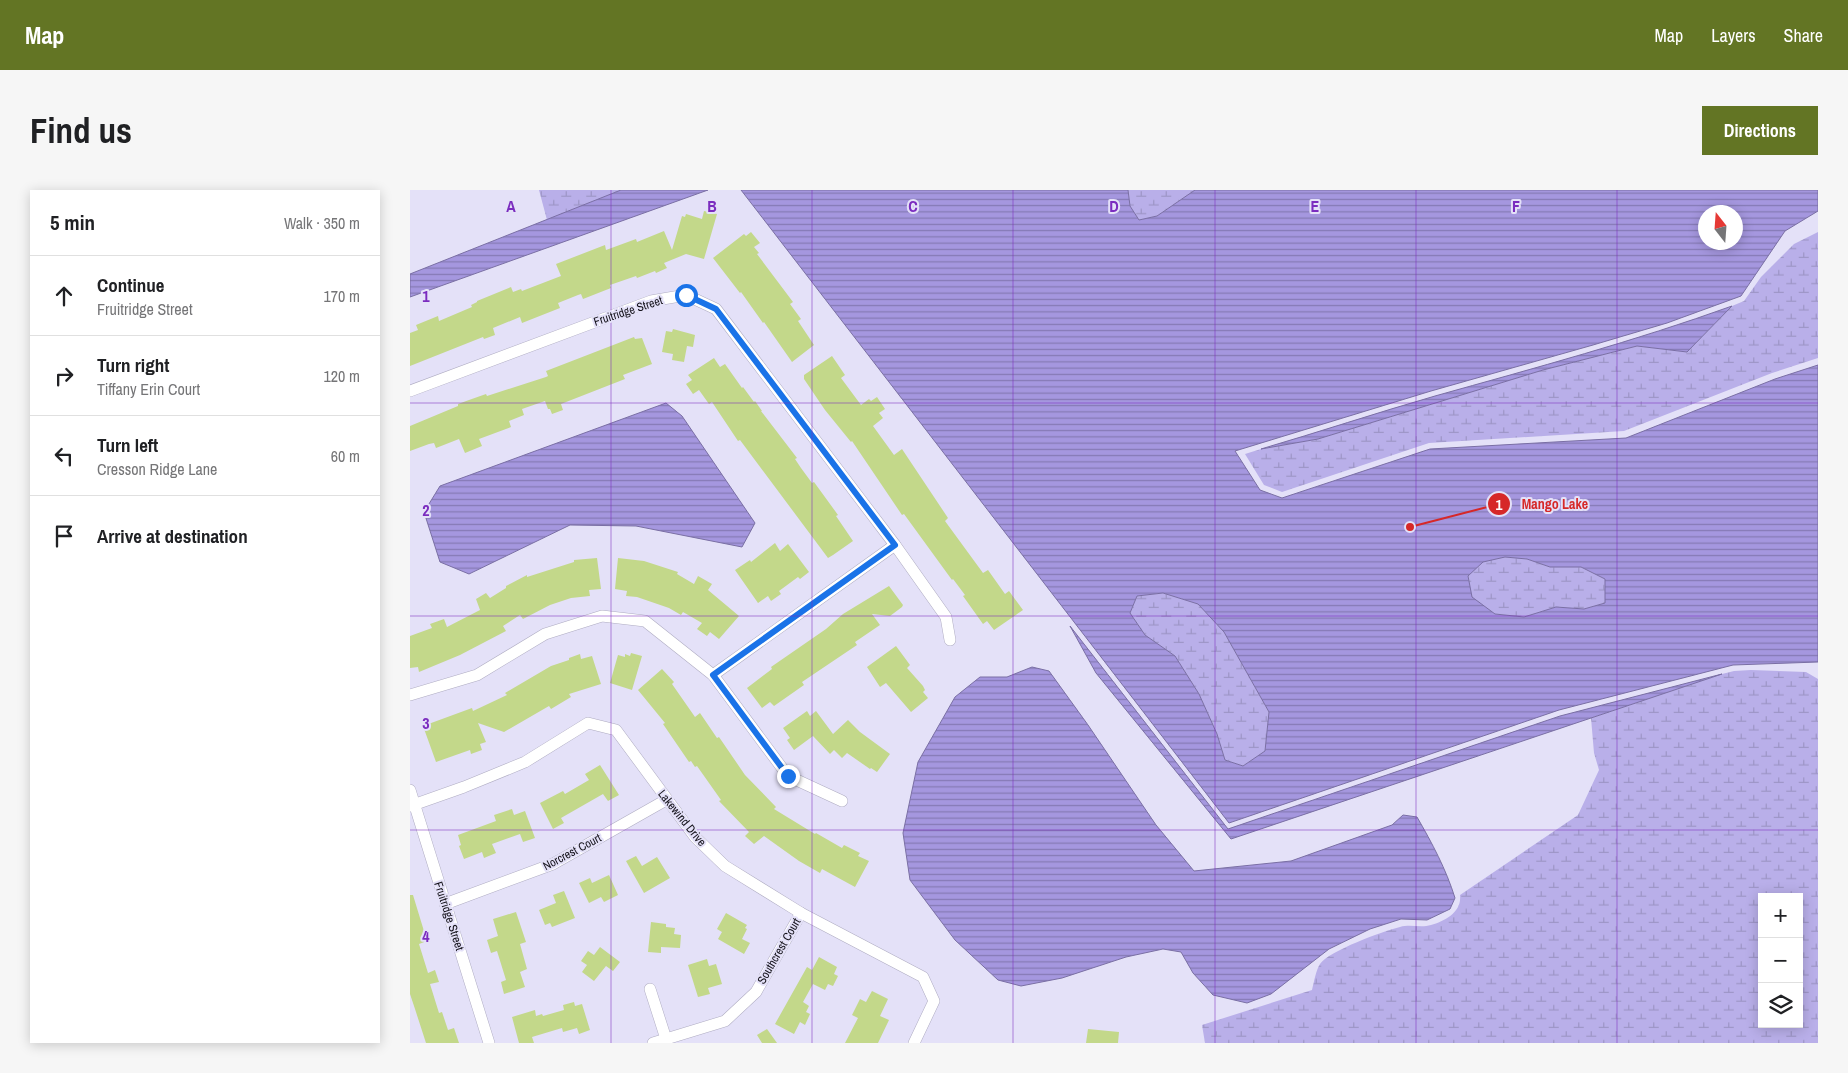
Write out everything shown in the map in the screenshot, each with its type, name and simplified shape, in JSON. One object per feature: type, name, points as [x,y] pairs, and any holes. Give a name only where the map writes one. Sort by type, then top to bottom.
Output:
[{"type":"street","name":"Fruitridge Street","points":[[410,392],[651,301],[686,295],[716,309],[895,545],[946,616],[950,640]]},
{"type":"street","points":[[713,675],[895,545]]},
{"type":"street","points":[[410,695],[477,675],[544,634],[602,616],[645,621],[713,675],[788,776],[842,801]]},
{"type":"street","name":"Lakewind Drive","points":[[412,805],[464,787],[525,762],[588,723],[616,730],[695,837],[725,866],[800,913],[923,978],[934,1001],[914,1043]]},
{"type":"street","name":"Fruitridge Street","points":[[410,790],[412,805],[489,1043]]},
{"type":"street","name":"Norcrest Court","points":[[445,904],[554,864],[666,800]]},
{"type":"street","name":"Southcrest Court","points":[[653,1043],[725,1021],[756,992],[800,913]]},
{"type":"street","points":[[650,989],[666,1039]]},
{"type":"green space","points":[[539,190],[621,190],[547,220]]},
{"type":"green space","points":[[1128,190],[1195,190],[1157,216],[1139,220],[1130,206]]},
{"type":"green space","points":[[1818,232],[1818,358],[1772,373],[1624,431],[1429,443],[1282,492],[1264,485],[1245,454],[1261,449],[1318,439],[1543,370],[1637,346],[1687,352],[1732,306],[1744,301],[1761,277],[1794,244]]},
{"type":"green space","points":[[1506,556],[1527,559],[1550,567],[1581,567],[1605,579],[1605,603],[1584,609],[1556,607],[1524,617],[1495,614],[1471,597],[1468,575],[1483,562]]},
{"type":"green space","points":[[1163,593],[1198,604],[1224,632],[1269,712],[1265,751],[1243,766],[1225,760],[1217,734],[1199,694],[1175,656],[1145,635],[1130,613],[1137,596]]},
{"type":"green space","points":[[1751,670],[1806,672],[1818,679],[1818,1043],[1205,1043],[1202,1025],[1312,990],[1320,964],[1334,953],[1392,929],[1404,926],[1427,926],[1452,915],[1460,901],[1460,895],[1578,815],[1599,770],[1594,753],[1591,718],[1722,674]]},
{"type":"shaded area","points":[[621,190],[708,190],[410,297],[410,274]]},
{"type":"shaded area","points":[[741,190],[1128,190],[1130,206],[1139,220],[1157,216],[1195,190],[1818,190],[1818,211],[1785,231],[1741,296],[1667,323],[1431,391],[1235,451],[1260,490],[1282,498],[1430,449],[1626,438],[1775,379],[1818,365],[1818,662],[1733,665],[1559,710],[1229,823]],"holes":[[[1505,557],[1527,559],[1550,567],[1581,567],[1605,579],[1605,603],[1584,609],[1556,607],[1524,617],[1495,614],[1472,597],[1468,576],[1483,562]],[[1163,593],[1198,604],[1224,632],[1269,712],[1265,751],[1243,766],[1225,760],[1217,734],[1199,694],[1175,656],[1145,635],[1130,613],[1137,596]]]},
{"type":"shaded area","points":[[1732,306],[1687,352],[1637,346],[1543,370],[1318,439],[1261,449],[1413,402],[1622,342]]},
{"type":"shaded area","points":[[666,403],[682,416],[755,523],[742,547],[636,526],[570,525],[469,574],[440,562],[424,512],[440,486]]},
{"type":"shaded area","points":[[1070,626],[1228,829],[1560,716],[1722,674],[1231,839],[1096,673]]},
{"type":"shaded area","points":[[1032,667],[1049,671],[1156,825],[1194,871],[1291,861],[1392,825],[1403,815],[1417,817],[1438,856],[1455,898],[1450,909],[1427,920],[1401,919],[1370,929],[1329,949],[1271,994],[1247,1003],[1213,995],[1193,973],[1181,952],[1163,949],[1126,957],[1062,978],[1021,986],[998,980],[955,940],[910,880],[903,833],[918,762],[955,697],[980,677],[1007,677]]},
{"type":"building","points":[[704,211],[717,214],[704,259],[686,254],[664,263],[667,268],[656,273],[655,271],[610,285],[611,288],[583,299],[581,294],[578,295],[558,303],[560,308],[522,323],[520,317],[493,328],[495,335],[484,339],[483,337],[410,366],[410,333],[418,330],[416,325],[438,316],[439,321],[472,307],[471,305],[477,301],[511,287],[513,292],[521,289],[522,291],[561,276],[556,264],[605,245],[606,250],[636,239],[637,242],[664,231],[672,250],[682,216],[685,217],[686,214],[702,219]]},
{"type":"building","points":[[751,232],[760,243],[754,247],[759,253],[757,254],[793,302],[790,304],[801,319],[798,321],[814,345],[792,362],[764,322],[713,258],[744,234],[746,236]]},
{"type":"building","points":[[673,329],[695,335],[693,347],[687,346],[684,362],[672,360],[673,354],[662,352],[666,331],[672,332]]},
{"type":"building","points":[[634,337],[635,339],[642,338],[652,364],[623,375],[625,379],[561,404],[563,410],[552,414],[545,401],[522,409],[524,415],[509,421],[511,427],[479,439],[482,446],[465,453],[459,439],[436,448],[434,443],[410,451],[410,426],[469,400],[546,377],[548,376],[546,371]]},
{"type":"building","points":[[832,356],[845,375],[841,378],[861,405],[869,399],[871,401],[877,397],[885,409],[879,413],[883,418],[873,426],[894,455],[902,449],[948,518],[945,521],[983,573],[988,570],[1005,594],[1009,591],[1023,610],[994,630],[987,621],[983,624],[963,596],[965,595],[904,514],[902,515],[852,441],[825,410],[804,379],[804,375]]},
{"type":"building","points":[[714,358],[720,367],[725,364],[742,388],[755,401],[797,458],[795,459],[801,468],[812,483],[814,482],[838,515],[836,516],[853,541],[828,558],[740,440],[738,441],[712,402],[709,404],[699,390],[693,394],[686,384],[692,380],[688,375]]},
{"type":"building","points":[[775,543],[780,551],[788,544],[809,572],[800,579],[798,577],[779,591],[781,594],[771,601],[768,596],[758,603],[735,570],[750,560],[751,562]]},
{"type":"building","points":[[597,558],[601,589],[589,590],[590,596],[571,598],[550,605],[523,619],[520,615],[503,626],[506,631],[460,655],[419,672],[418,667],[410,668],[410,636],[432,628],[430,624],[444,619],[447,627],[480,610],[476,599],[486,593],[490,598],[506,588],[506,586],[527,575],[527,577],[574,562],[574,560]]},
{"type":"building","points":[[618,558],[644,561],[678,572],[677,574],[694,584],[698,576],[712,584],[708,590],[739,616],[719,639],[710,632],[707,636],[697,629],[702,623],[683,612],[681,615],[669,608],[637,597],[626,596],[627,591],[615,589]]},
{"type":"building","points":[[889,586],[903,605],[902,607],[890,616],[872,614],[880,625],[855,642],[857,645],[802,682],[804,685],[774,706],[770,702],[762,708],[747,688],[772,669],[771,667],[826,629],[843,614]]},
{"type":"building","points":[[896,646],[910,665],[907,668],[923,686],[925,690],[923,692],[928,698],[911,712],[886,683],[880,687],[867,667]]},
{"type":"building","points":[[631,653],[642,656],[632,690],[610,683],[618,655],[625,657],[625,654],[630,656]]},
{"type":"building","points":[[580,654],[581,659],[592,656],[601,684],[569,694],[571,697],[551,709],[549,706],[504,732],[478,723],[486,742],[480,744],[482,750],[471,754],[470,750],[436,762],[423,726],[472,708],[473,711],[507,695],[505,693],[551,666]]},
{"type":"building","points":[[662,669],[674,682],[672,684],[695,717],[700,713],[745,775],[776,807],[774,809],[842,848],[844,845],[860,853],[858,856],[869,861],[855,887],[822,869],[820,873],[799,861],[764,836],[754,844],[745,836],[749,832],[719,801],[721,800],[697,766],[695,767],[691,761],[689,762],[663,724],[665,723],[638,690]]},
{"type":"building","points":[[807,711],[810,716],[816,711],[833,734],[848,720],[860,732],[890,754],[877,772],[847,753],[842,758],[834,750],[830,754],[813,736],[794,750],[787,740],[790,738],[783,728]]},
{"type":"building","points":[[600,765],[619,795],[608,801],[603,794],[561,818],[564,823],[553,829],[540,803],[563,791],[565,794],[589,780],[585,774]]},
{"type":"building","points":[[512,809],[514,815],[525,811],[535,838],[523,842],[520,834],[492,844],[496,853],[484,858],[482,852],[464,859],[459,846],[461,845],[458,835],[496,821],[494,815]]},
{"type":"building","points":[[636,856],[642,866],[657,857],[670,878],[644,893],[626,861]]},
{"type":"building","points":[[609,875],[618,895],[604,902],[601,897],[589,903],[579,883],[590,878],[592,883]]},
{"type":"building","points":[[564,891],[575,918],[552,927],[550,923],[545,925],[539,910],[556,903],[553,895]]},
{"type":"building","points":[[410,895],[413,895],[427,941],[419,944],[428,973],[435,970],[439,982],[430,984],[439,1013],[442,1012],[448,1030],[454,1028],[459,1043],[426,1043],[410,994]]},
{"type":"building","points":[[516,912],[526,942],[520,944],[527,969],[520,972],[525,987],[504,994],[501,982],[506,980],[497,951],[491,953],[487,940],[498,936],[493,919]]},
{"type":"building","points":[[726,913],[747,925],[742,939],[750,943],[744,954],[718,939],[722,932],[717,929]]},
{"type":"building","points":[[651,922],[666,924],[666,927],[675,928],[674,934],[681,935],[680,948],[661,947],[661,953],[648,952]]},
{"type":"building","points":[[600,947],[620,962],[613,971],[606,966],[594,981],[582,972],[587,965],[581,961],[588,951],[594,955]]},
{"type":"building","points":[[819,957],[837,967],[834,974],[838,976],[833,986],[828,984],[825,990],[813,984],[803,1002],[809,1006],[806,1012],[810,1014],[805,1025],[800,1022],[794,1034],[775,1024],[807,967],[812,970]]},
{"type":"building","points":[[707,959],[709,966],[716,964],[722,984],[708,988],[710,994],[698,997],[688,965]]},
{"type":"building","points":[[872,991],[888,999],[880,1016],[889,1020],[878,1043],[845,1043],[858,1018],[852,1015],[860,999],[866,1002]]},
{"type":"building","points":[[574,1002],[575,1006],[582,1004],[590,1030],[579,1034],[577,1028],[563,1032],[562,1028],[532,1037],[534,1043],[519,1043],[512,1017],[535,1010],[536,1016],[542,1014],[543,1016],[564,1010],[563,1005]]},
{"type":"building","points":[[767,1029],[777,1043],[762,1043],[757,1035]]},
{"type":"building","points":[[1088,1029],[1119,1032],[1118,1043],[1086,1043]]},
{"type":"place","name":"Mango Lake","points":[[1410,527]]},
{"type":"route","points":[[686,295],[716,309],[895,545],[713,675],[788,776]]}]
